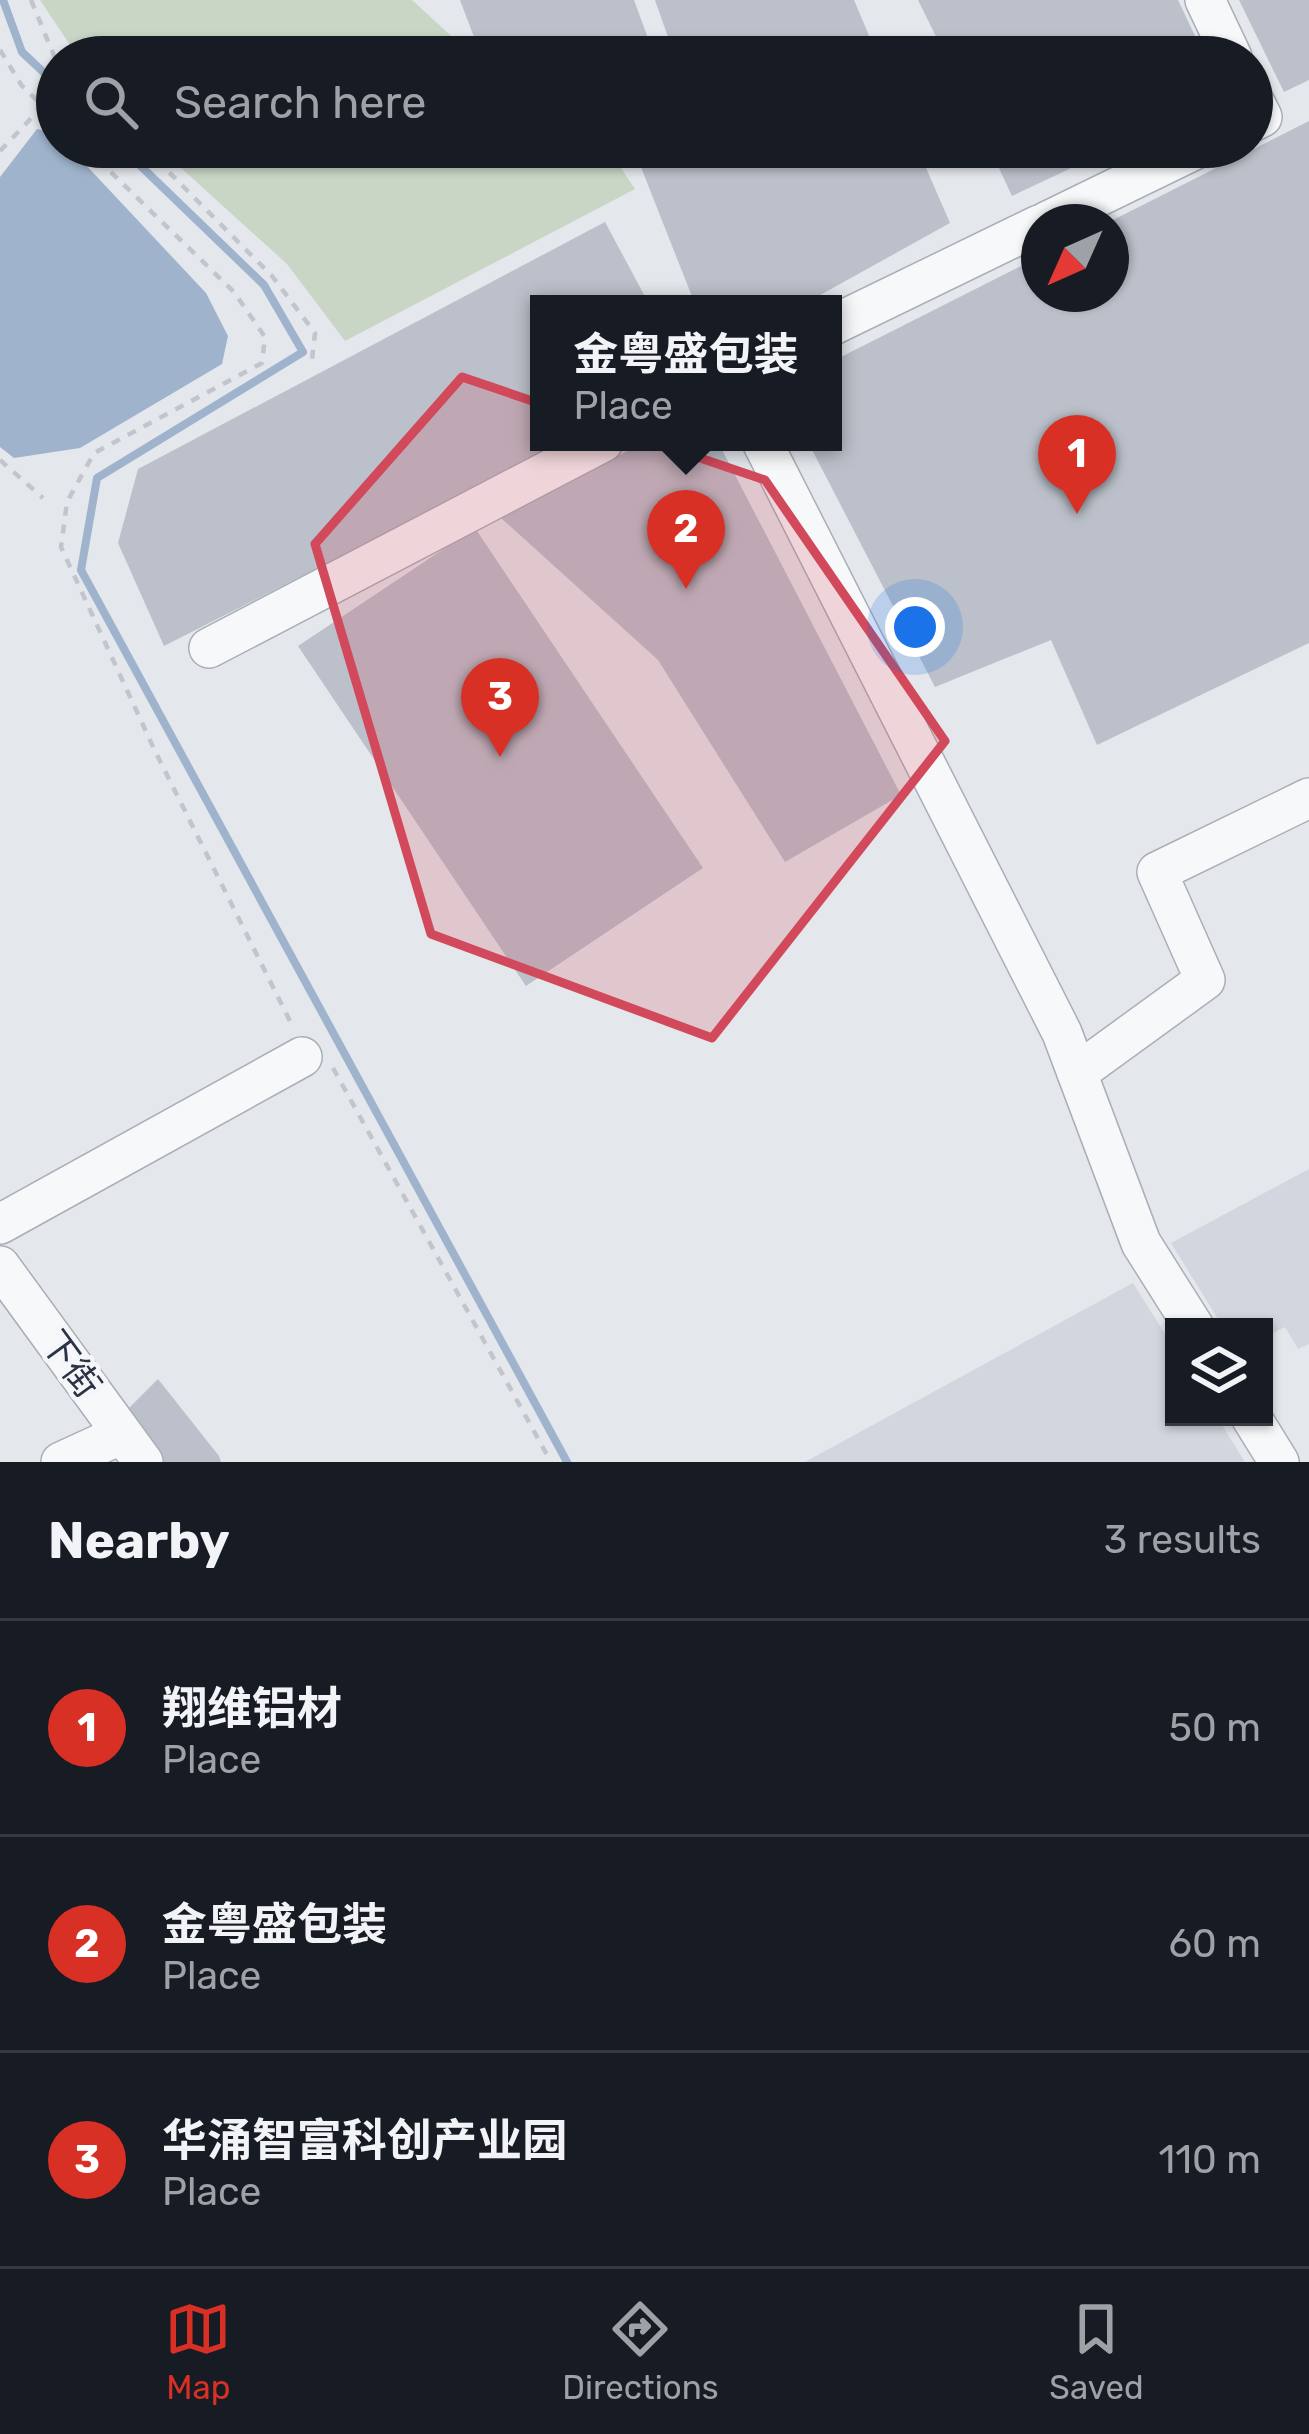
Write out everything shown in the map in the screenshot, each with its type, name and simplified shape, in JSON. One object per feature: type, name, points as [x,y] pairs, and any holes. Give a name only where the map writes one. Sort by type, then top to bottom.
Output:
[{"type":"street","points":[[1204,0],[1222,36]]},
{"type":"street","points":[[1083,204],[1157,168]]},
{"type":"street","points":[[842,322],[1021,234]]},
{"type":"street","points":[[208,648],[585,451]]},
{"type":"street","points":[[767,451],[1062,1033],[1141,1243],[1188,1318]]},
{"type":"street","points":[[1077,1073],[1205,980],[1157,872],[1309,798]]},
{"type":"street","points":[[0,1224],[309,1051]]},
{"type":"street","name":"下街","points":[[0,1266],[133,1448]]},
{"type":"street","points":[[1257,1426],[1279,1462]]},
{"type":"street","points":[[61,1462],[133,1448]]},
{"type":"path","points":[[31,0],[46,36]]},
{"type":"path","points":[[0,50],[36,99]]},
{"type":"path","points":[[0,151],[36,113]]},
{"type":"path","points":[[107,168],[234,292],[265,337],[262,363],[94,453],[67,502],[61,547],[136,712],[309,1051],[551,1462]]},
{"type":"path","points":[[165,168],[272,276],[315,333],[312,360]]},
{"type":"path","points":[[0,460],[43,498]]},
{"type":"highlighted area","points":[[462,377],[765,480],[945,741],[712,1038],[431,934],[315,544]]},
{"type":"shaded area","points":[[1309,1169],[1309,1344],[1298,1349],[1285,1327],[1273,1333],[1273,1318],[1217,1318],[1171,1243]]},
{"type":"shaded area","points":[[1133,1283],[1165,1334],[1165,1426],[1223,1426],[1245,1462],[805,1462]]},
{"type":"green space","points":[[40,0],[412,0],[451,36],[64,36]]},
{"type":"green space","points":[[181,168],[621,168],[635,189],[345,341],[287,264]]},
{"type":"water","points":[[36,130],[36,168],[89,168],[206,293],[228,336],[222,364],[80,448],[14,458],[0,447],[0,177]]},
{"type":"building","points":[[460,0],[634,0],[647,36],[474,36]]},
{"type":"building","points":[[655,0],[854,0],[869,36],[668,36]]},
{"type":"building","points":[[918,0],[1178,0],[1195,36],[936,36]]},
{"type":"building","points":[[1239,0],[1309,0],[1309,80],[1284,92],[1273,70],[1273,36],[1257,36]]},
{"type":"building","points":[[1309,121],[1309,643],[1097,745],[1051,640],[935,687],[813,451],[842,451],[842,356],[1021,266],[1021,312],[1129,312],[1129,212],[1216,168],[1273,168],[1273,139]]},
{"type":"building","points":[[641,168],[926,168],[950,223],[820,295],[691,295]]},
{"type":"building","points":[[999,168],[1071,168],[1012,196]]},
{"type":"building","points":[[605,222],[644,295],[530,295],[530,451],[548,451],[164,646],[118,543],[138,469]]},
{"type":"building","points":[[627,451],[723,451],[901,795],[785,862],[658,660],[501,518]]},
{"type":"building","points":[[475,528],[703,868],[526,986],[298,646]]},
{"type":"building","points":[[158,1379],[221,1462],[162,1462],[128,1409]]},
{"type":"waterway","points":[[3,0],[22,52],[36,65]]},
{"type":"waterway","points":[[143,168],[264,285],[303,352],[97,478],[81,570],[567,1462]]},
{"type":"place","name":"翔维铝材","points":[[1077,514]]},
{"type":"place","name":"金粤盛包装","points":[[686,589]]},
{"type":"place","name":"华涌智富科创产业园","points":[[500,757]]}]
